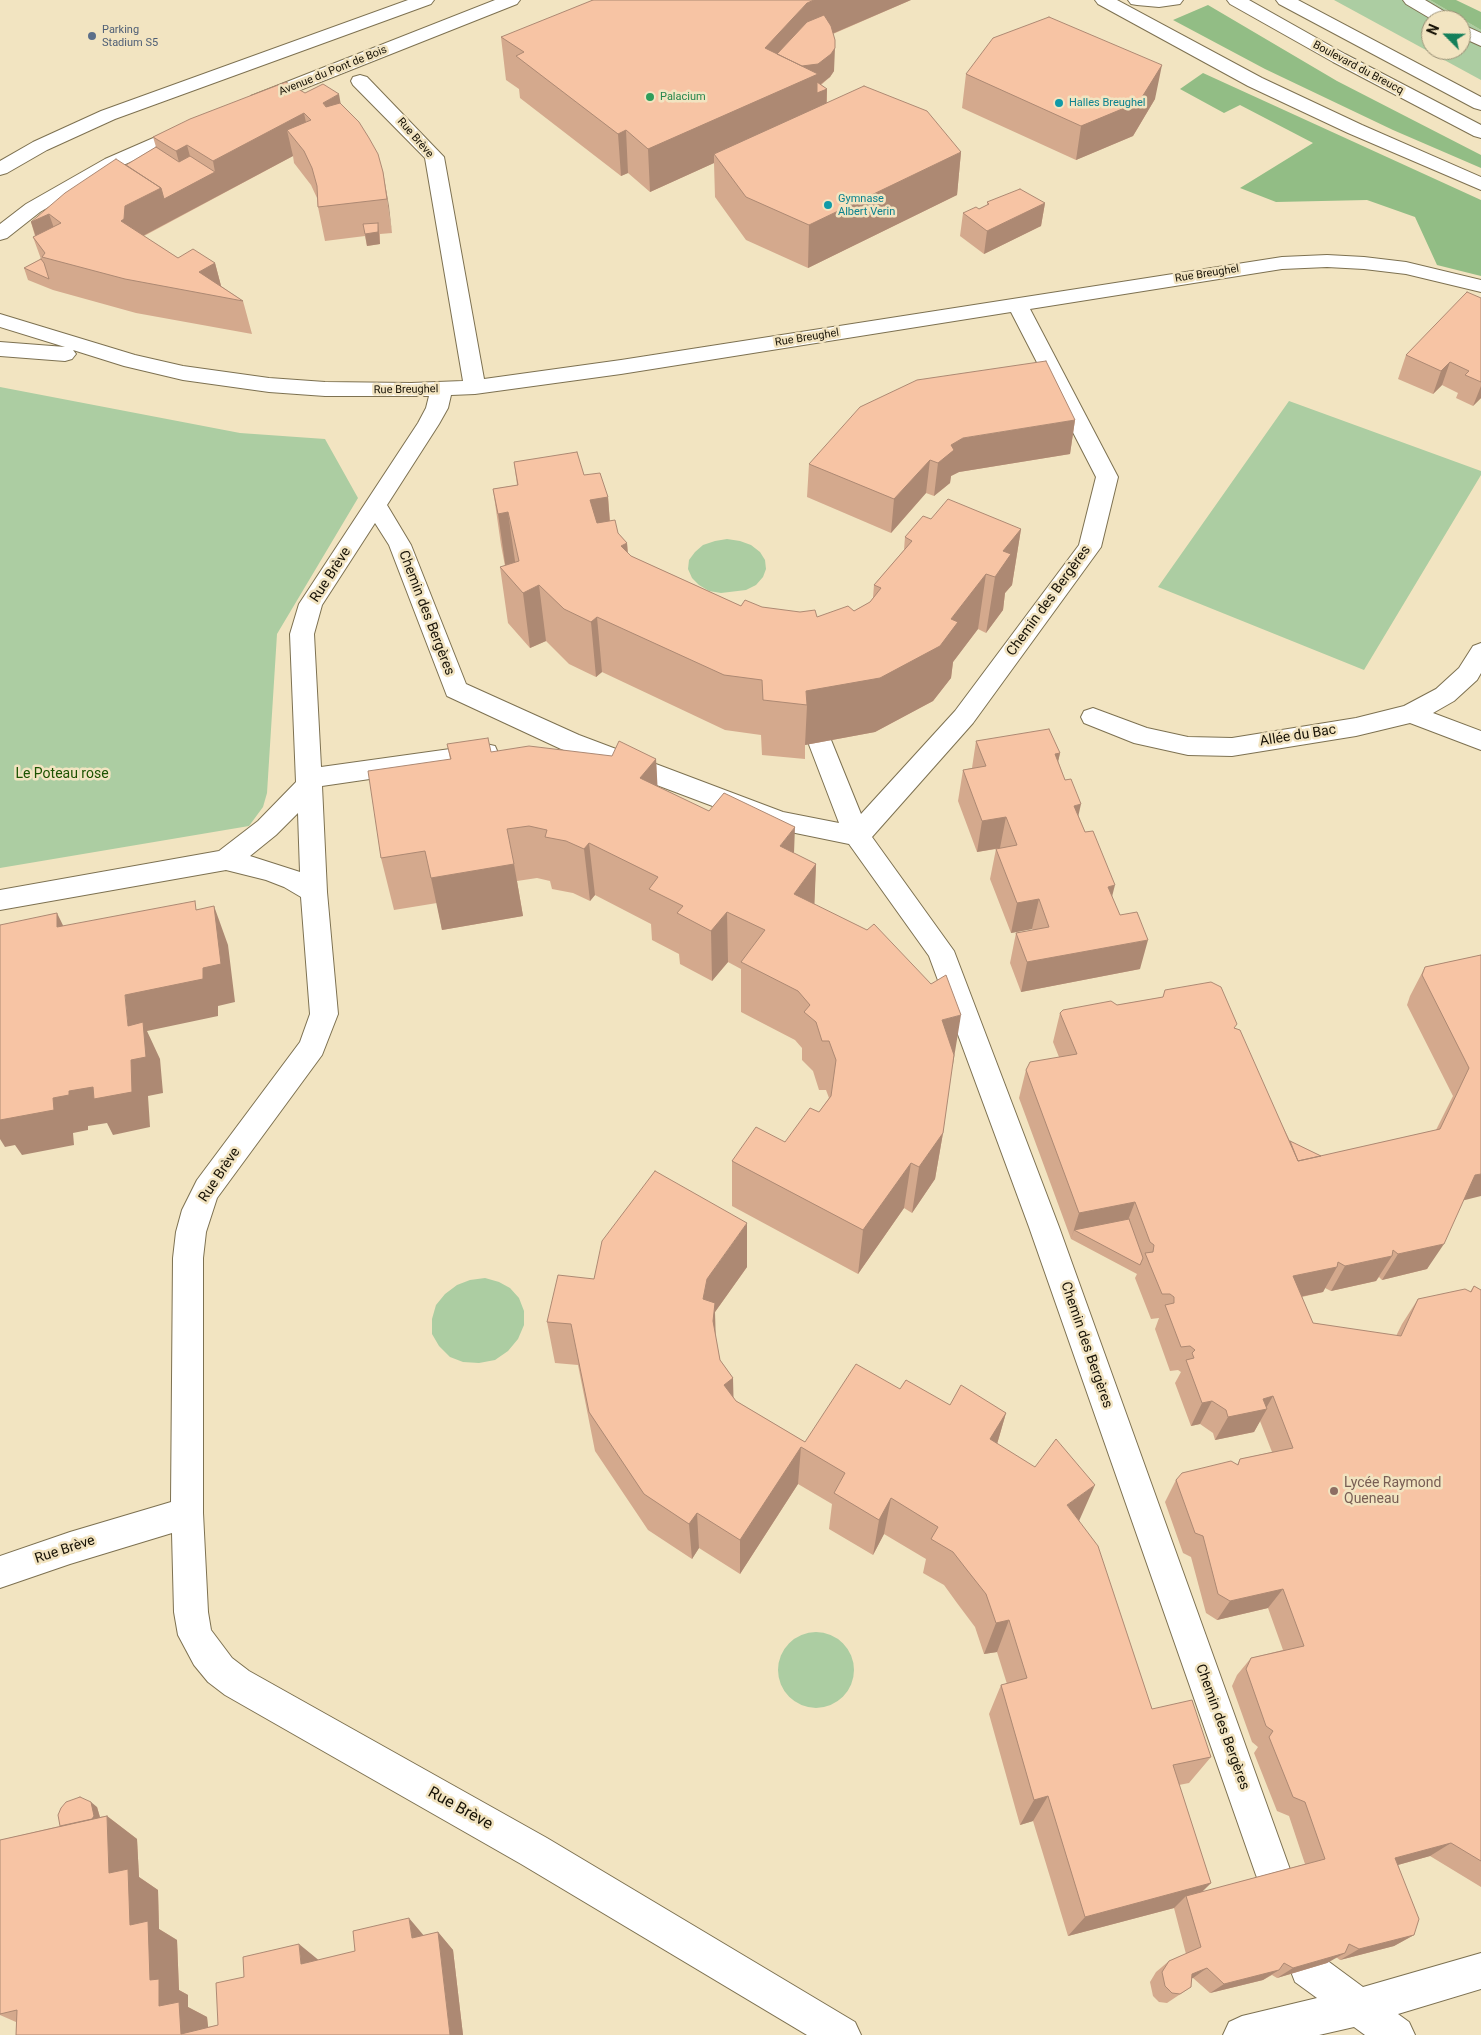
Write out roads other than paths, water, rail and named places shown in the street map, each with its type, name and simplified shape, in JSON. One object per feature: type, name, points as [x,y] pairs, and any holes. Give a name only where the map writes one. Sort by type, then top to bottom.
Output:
[{"type":"main road","points":[[0,168],[40,146],[108,115],[424,0]]},
{"type":"main road","name":"Avenue du Pont de Bois","points":[[244,106],[511,0]]},
{"type":"main road","points":[[1104,0],[1255,82],[1355,129],[1481,184]]},
{"type":"main road","points":[[1137,0],[1159,2],[1174,0]]},
{"type":"main road","name":"Boulevard du Breucq","points":[[1236,0],[1339,58],[1481,132]]},
{"type":"main road","name":"Boulevard du Breucq","points":[[1285,0],[1481,104]]},
{"type":"main road","points":[[1412,0],[1429,10]]},
{"type":"main road","name":"Rue Brève","points":[[360,81],[434,157],[475,387]]},
{"type":"main road","points":[[0,234],[33,208],[93,173],[208,120]]},
{"type":"main road","name":"Rue Breughel","points":[[0,320],[131,361],[183,373],[269,385],[360,390],[442,389],[475,387],[621,367],[1282,263],[1327,261],[1406,268],[1481,286]]},
{"type":"main road","name":"Chemin des Bergères","points":[[857,836],[964,717],[1090,548],[1108,477],[1018,305]]},
{"type":"main road","name":"Rue Breughel","points":[[0,349],[131,361]]},
{"type":"main road","name":"Rue Brève","points":[[442,389],[437,408],[428,424],[311,604],[302,634],[314,892],[324,1014],[319,1029],[302,1061],[207,1189],[197,1210],[191,1232],[188,1258],[187,1513],[191,1612],[195,1635],[206,1653],[220,1670],[237,1683],[534,1850],[842,2035]]},
{"type":"main road","name":"Chemin des Bergères","points":[[376,506],[400,545],[456,690],[570,742],[780,821],[857,836]]},
{"type":"main road","name":"Allée du Bac","points":[[1093,717],[1143,736],[1188,746],[1232,747],[1356,727],[1411,714],[1445,695],[1468,674],[1481,652]]},
{"type":"main road","points":[[1411,714],[1481,742]]},
{"type":"main road","name":"Chemin des Bergères","points":[[310,781],[570,742]]},
{"type":"main road","name":"Chemin des Bergères","points":[[820,742],[857,836],[940,951],[1044,1226],[1274,1875]]},
{"type":"main road","points":[[226,860],[267,828],[310,781]]},
{"type":"main road","points":[[0,900],[226,860],[270,871],[293,880],[314,892]]},
{"type":"main road","name":"Rue Brève","points":[[0,1572],[70,1548],[187,1513]]},
{"type":"main road","points":[[1308,1969],[1396,2035]]},
{"type":"main road","points":[[1242,2035],[1358,2007],[1481,1971]]},
{"type":"place","name":"Parking Stadium S5","points":[[92,36]]},
{"type":"place","name":"Palacium","points":[[650,97]]},
{"type":"place","name":"Halles Breughel","points":[[1059,103]]},
{"type":"place","name":"Gymnase Albert Verin","points":[[828,205]]},
{"type":"place","name":"Lycée Raymond Queneau","points":[[1334,1491]]},
{"type":"park label","name":"Le Poteau rose","points":[[62,774]]}]
